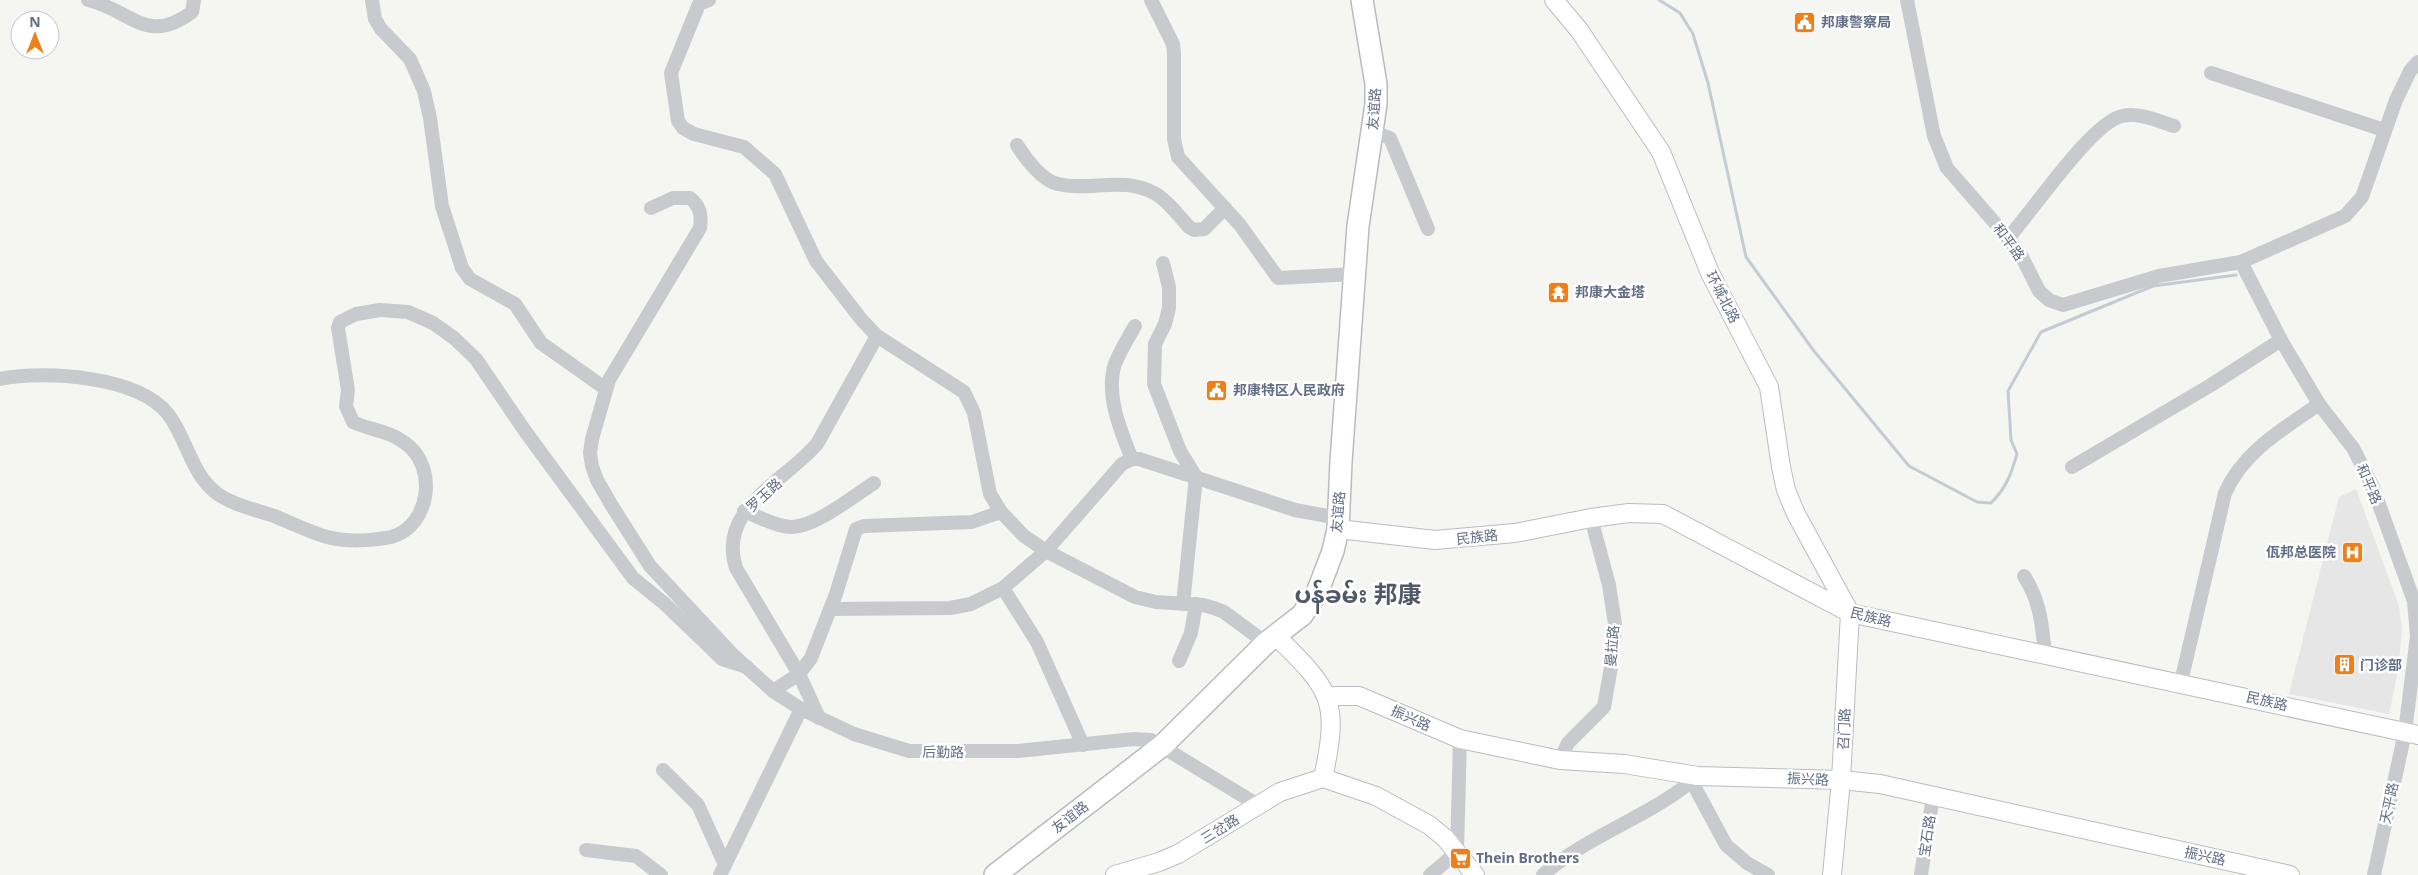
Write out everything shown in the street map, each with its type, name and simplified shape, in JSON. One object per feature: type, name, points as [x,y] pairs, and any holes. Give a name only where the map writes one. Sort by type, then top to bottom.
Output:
[{"type":"highway","name":"友谊路","points":[[995,875],[1163,745],[1271,640],[1302,615],[1317,593],[1333,551],[1339,523],[1341,462],[1358,226],[1372,132],[1376,84],[1362,0]]},
{"type":"main road","name":"环城北路","points":[[1554,0],[1579,30],[1660,152],[1671,173],[1710,273],[1769,387],[1786,490],[1796,514],[1850,613]]},
{"type":"main road","name":"民族路","points":[[1339,523],[1443,540],[1515,533],[1591,518],[1629,513],[1663,514],[1850,613],[2181,682],[2411,733]]},
{"type":"main road","name":"召门路","points":[[1832,875],[1841,780],[1850,613]]},
{"type":"main road","points":[[1271,640],[1312,671],[1327,696],[1332,716],[1332,739],[1323,778],[1376,796],[1421,821],[1445,838],[1475,875]]},
{"type":"main road","name":"振兴路","points":[[1327,696],[1359,696],[1460,739],[1560,760],[1624,764],[1695,779],[1841,780],[1880,784],[2284,874]]},
{"type":"main road","name":"三岔路","points":[[1116,875],[1142,871],[1178,854],[1280,792],[1323,778]]},
{"type":"street","points":[[88,0],[103,4],[145,25],[156,27],[177,23],[192,12],[194,0]]},
{"type":"street","points":[[372,0],[375,19],[381,29],[410,59],[424,91],[430,118],[442,206],[462,268],[470,279],[515,304],[541,343],[606,389]]},
{"type":"street","points":[[1152,0],[1172,44],[1174,53],[1174,139],[1178,157],[1225,208],[1278,278],[1354,274]]},
{"type":"street","name":"和平路","points":[[1907,0],[1937,144],[1947,168],[2008,238],[2022,257],[2039,291],[2049,300],[2063,305],[2158,276],[2241,262],[2345,216],[2362,197],[2384,130],[2410,71],[2418,62]]},
{"type":"street","points":[[701,1],[671,73],[678,121],[683,128],[694,134],[744,147],[775,174],[816,260],[860,319],[877,336],[954,383],[964,392],[974,413],[990,494],[1001,512],[1024,536],[1046,551],[1134,597],[1190,604],[1224,612],[1271,640]]},
{"type":"street","points":[[2211,73],[2384,130]]},
{"type":"street","points":[[2008,238],[2030,213],[2066,165],[2107,123],[2124,115],[2140,116],[2174,126]]},
{"type":"street","points":[[1372,132],[1390,138],[1428,228]]},
{"type":"street","points":[[1017,145],[1028,163],[1056,184],[1124,184],[1144,188],[1158,195],[1188,227],[1194,230],[1204,229],[1225,208]]},
{"type":"street","name":"后勤路","points":[[651,208],[673,198],[690,198],[697,203],[700,211],[700,228],[618,363],[606,389],[596,422],[590,453],[597,480],[635,545],[650,566],[733,655],[773,691],[801,709],[854,734],[909,751],[1018,752],[1144,739],[1163,745],[1258,805]]},
{"type":"street","points":[[1163,262],[1169,287],[1169,308],[1165,324],[1154,344],[1154,384],[1180,451],[1196,477],[1190,604],[1191,633],[1179,661]]},
{"type":"street","name":"和平路","points":[[2241,262],[2281,340],[2319,404],[2353,448],[2372,485],[2414,601],[2418,636],[2411,733]]},
{"type":"street","points":[[0,379],[17,376],[49,375],[109,382],[141,392],[154,400],[169,414],[196,465],[216,493],[328,537],[375,540],[393,536],[407,529],[418,517],[424,501],[425,470],[420,457],[406,443],[391,435],[353,422],[346,406],[348,390],[338,328],[340,322],[356,314],[380,310],[408,312],[433,323],[454,338],[476,359],[525,431],[633,578],[665,604],[722,659],[746,667]]},
{"type":"street","points":[[1132,459],[1119,429],[1113,398],[1115,366],[1135,326]]},
{"type":"street","name":"罗玉路","points":[[819,718],[799,674],[736,568],[732,555],[732,542],[744,511],[806,457],[817,444],[877,336]]},
{"type":"street","points":[[2072,467],[2211,385],[2281,340]]},
{"type":"street","points":[[2181,682],[2225,493],[2234,474],[2250,455],[2319,404]]},
{"type":"street","points":[[830,610],[950,608],[971,604],[1004,588],[1046,551],[1122,464],[1132,459],[1139,459],[1339,523]]},
{"type":"street","points":[[744,511],[792,527],[810,523],[874,483]]},
{"type":"street","points":[[773,691],[799,674],[810,658],[830,610],[856,529],[860,526],[972,522],[1001,512]]},
{"type":"street","name":"曼拉路","points":[[1560,760],[1568,743],[1604,707],[1611,667],[1615,624],[1609,585],[1591,518]]},
{"type":"street","points":[[2024,576],[2034,591],[2040,609],[2045,654]]},
{"type":"street","points":[[1004,588],[1041,649],[1083,745]]},
{"type":"street","points":[[723,870],[801,709]]},
{"type":"street","name":"天平路","points":[[2374,875],[2411,733]]},
{"type":"street","points":[[1430,875],[1457,852],[1460,739]]},
{"type":"street","points":[[663,770],[698,806],[723,870]]},
{"type":"street","points":[[1542,875],[1561,858],[1649,812],[1695,779],[1726,845],[1746,863],[1768,875]]},
{"type":"street","name":"宝石路","points":[[1921,875],[1933,796]]},
{"type":"street","points":[[586,850],[636,856],[661,875]]},
{"type":"shaded area","name":"佤邦总医院","points":[[2356,489],[2399,606],[2402,629],[2398,672],[2389,714],[2289,694],[2339,497]]},
{"type":"waterway","points":[[1659,0],[1680,13],[1693,34],[1708,83],[1746,257],[1814,351],[1909,466],[1977,502],[1991,503],[2005,486],[2010,474],[2017,454],[2011,440],[2008,391],[2041,332],[2153,286],[2236,275]]},
{"type":"place","name":"邦康警察局","points":[[1805,22]]},
{"type":"place","name":"邦康大金塔","points":[[1559,292]]},
{"type":"place","name":"邦康特区人民政府","points":[[1217,390]]},
{"type":"place","name":"佤邦总医院","points":[[2352,552]]},
{"type":"place","name":"门诊部","points":[[2344,665]]},
{"type":"place","name":"Thein Brothers","points":[[1460,858]]},
{"type":"district","name":"ပန်ခမ်း 邦康","points":[[1358,595]]}]
